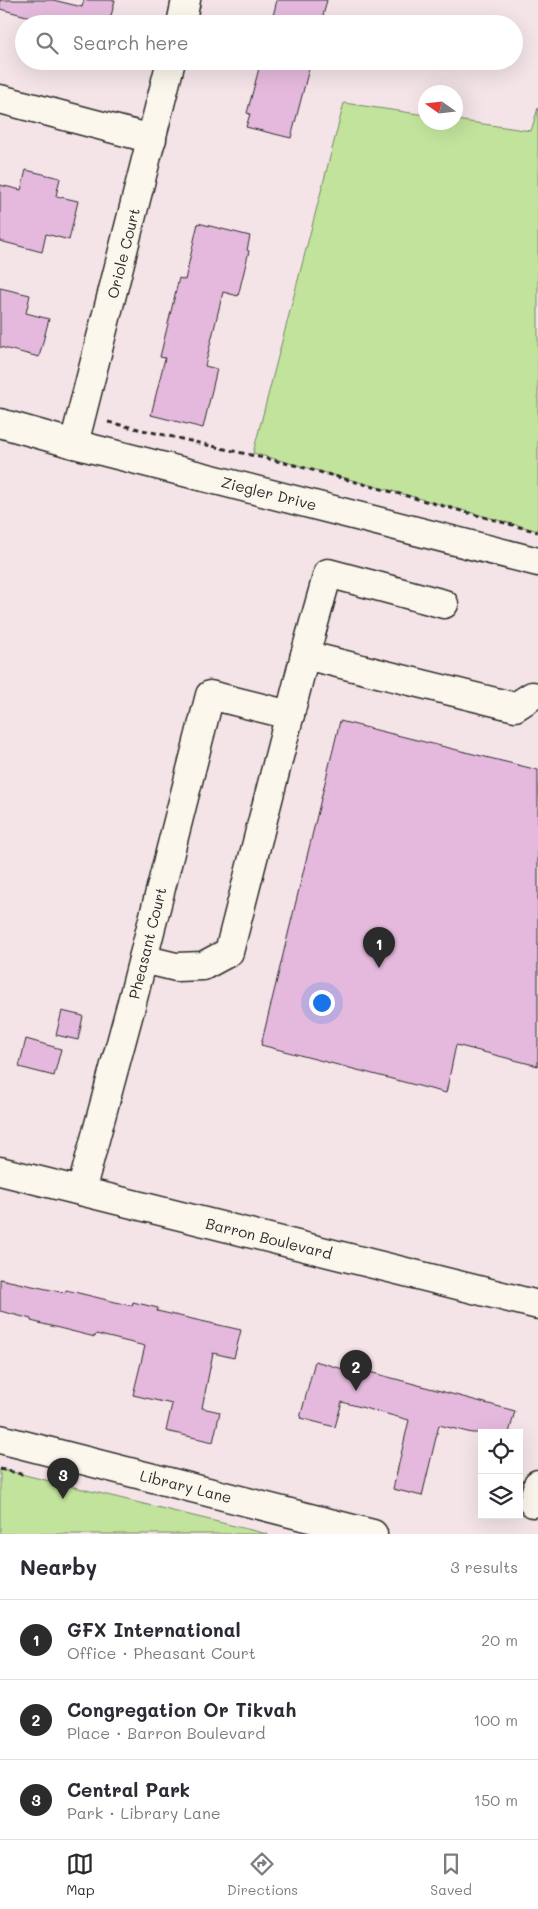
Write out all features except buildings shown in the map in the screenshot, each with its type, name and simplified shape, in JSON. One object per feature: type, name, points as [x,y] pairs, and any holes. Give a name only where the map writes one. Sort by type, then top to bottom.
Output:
[{"type":"street","points":[[183,15],[186,0]]},
{"type":"street","name":"Oriole Court","points":[[74,444],[170,70]]},
{"type":"street","points":[[0,99],[152,139]]},
{"type":"street","name":"Ziegler Drive","points":[[0,423],[74,444],[538,562]]},
{"type":"street","points":[[143,959],[176,967],[203,966],[229,952],[305,655],[328,573],[444,604]]},
{"type":"street","points":[[305,655],[515,707],[536,689]]},
{"type":"street","name":"Pheasant Court","points":[[81,1191],[143,959],[210,694],[290,715]]},
{"type":"street","name":"Barron Boulevard","points":[[0,1171],[538,1305]]},
{"type":"street","name":"Library Lane","points":[[0,1439],[372,1534]]},
{"type":"path","points":[[81,416],[294,465],[538,532]]},
{"type":"green space","points":[[344,103],[418,114],[418,130],[463,130],[463,121],[531,131],[538,108],[538,531],[253,453]]},
{"type":"green space","points":[[0,1469],[251,1530],[267,1534],[0,1534]]},
{"type":"place","name":"GFX International","points":[[379,968]]},
{"type":"place","name":"Congregation Or Tikvah","points":[[356,1391]]},
{"type":"place","name":"Central Park","points":[[63,1499]]}]
